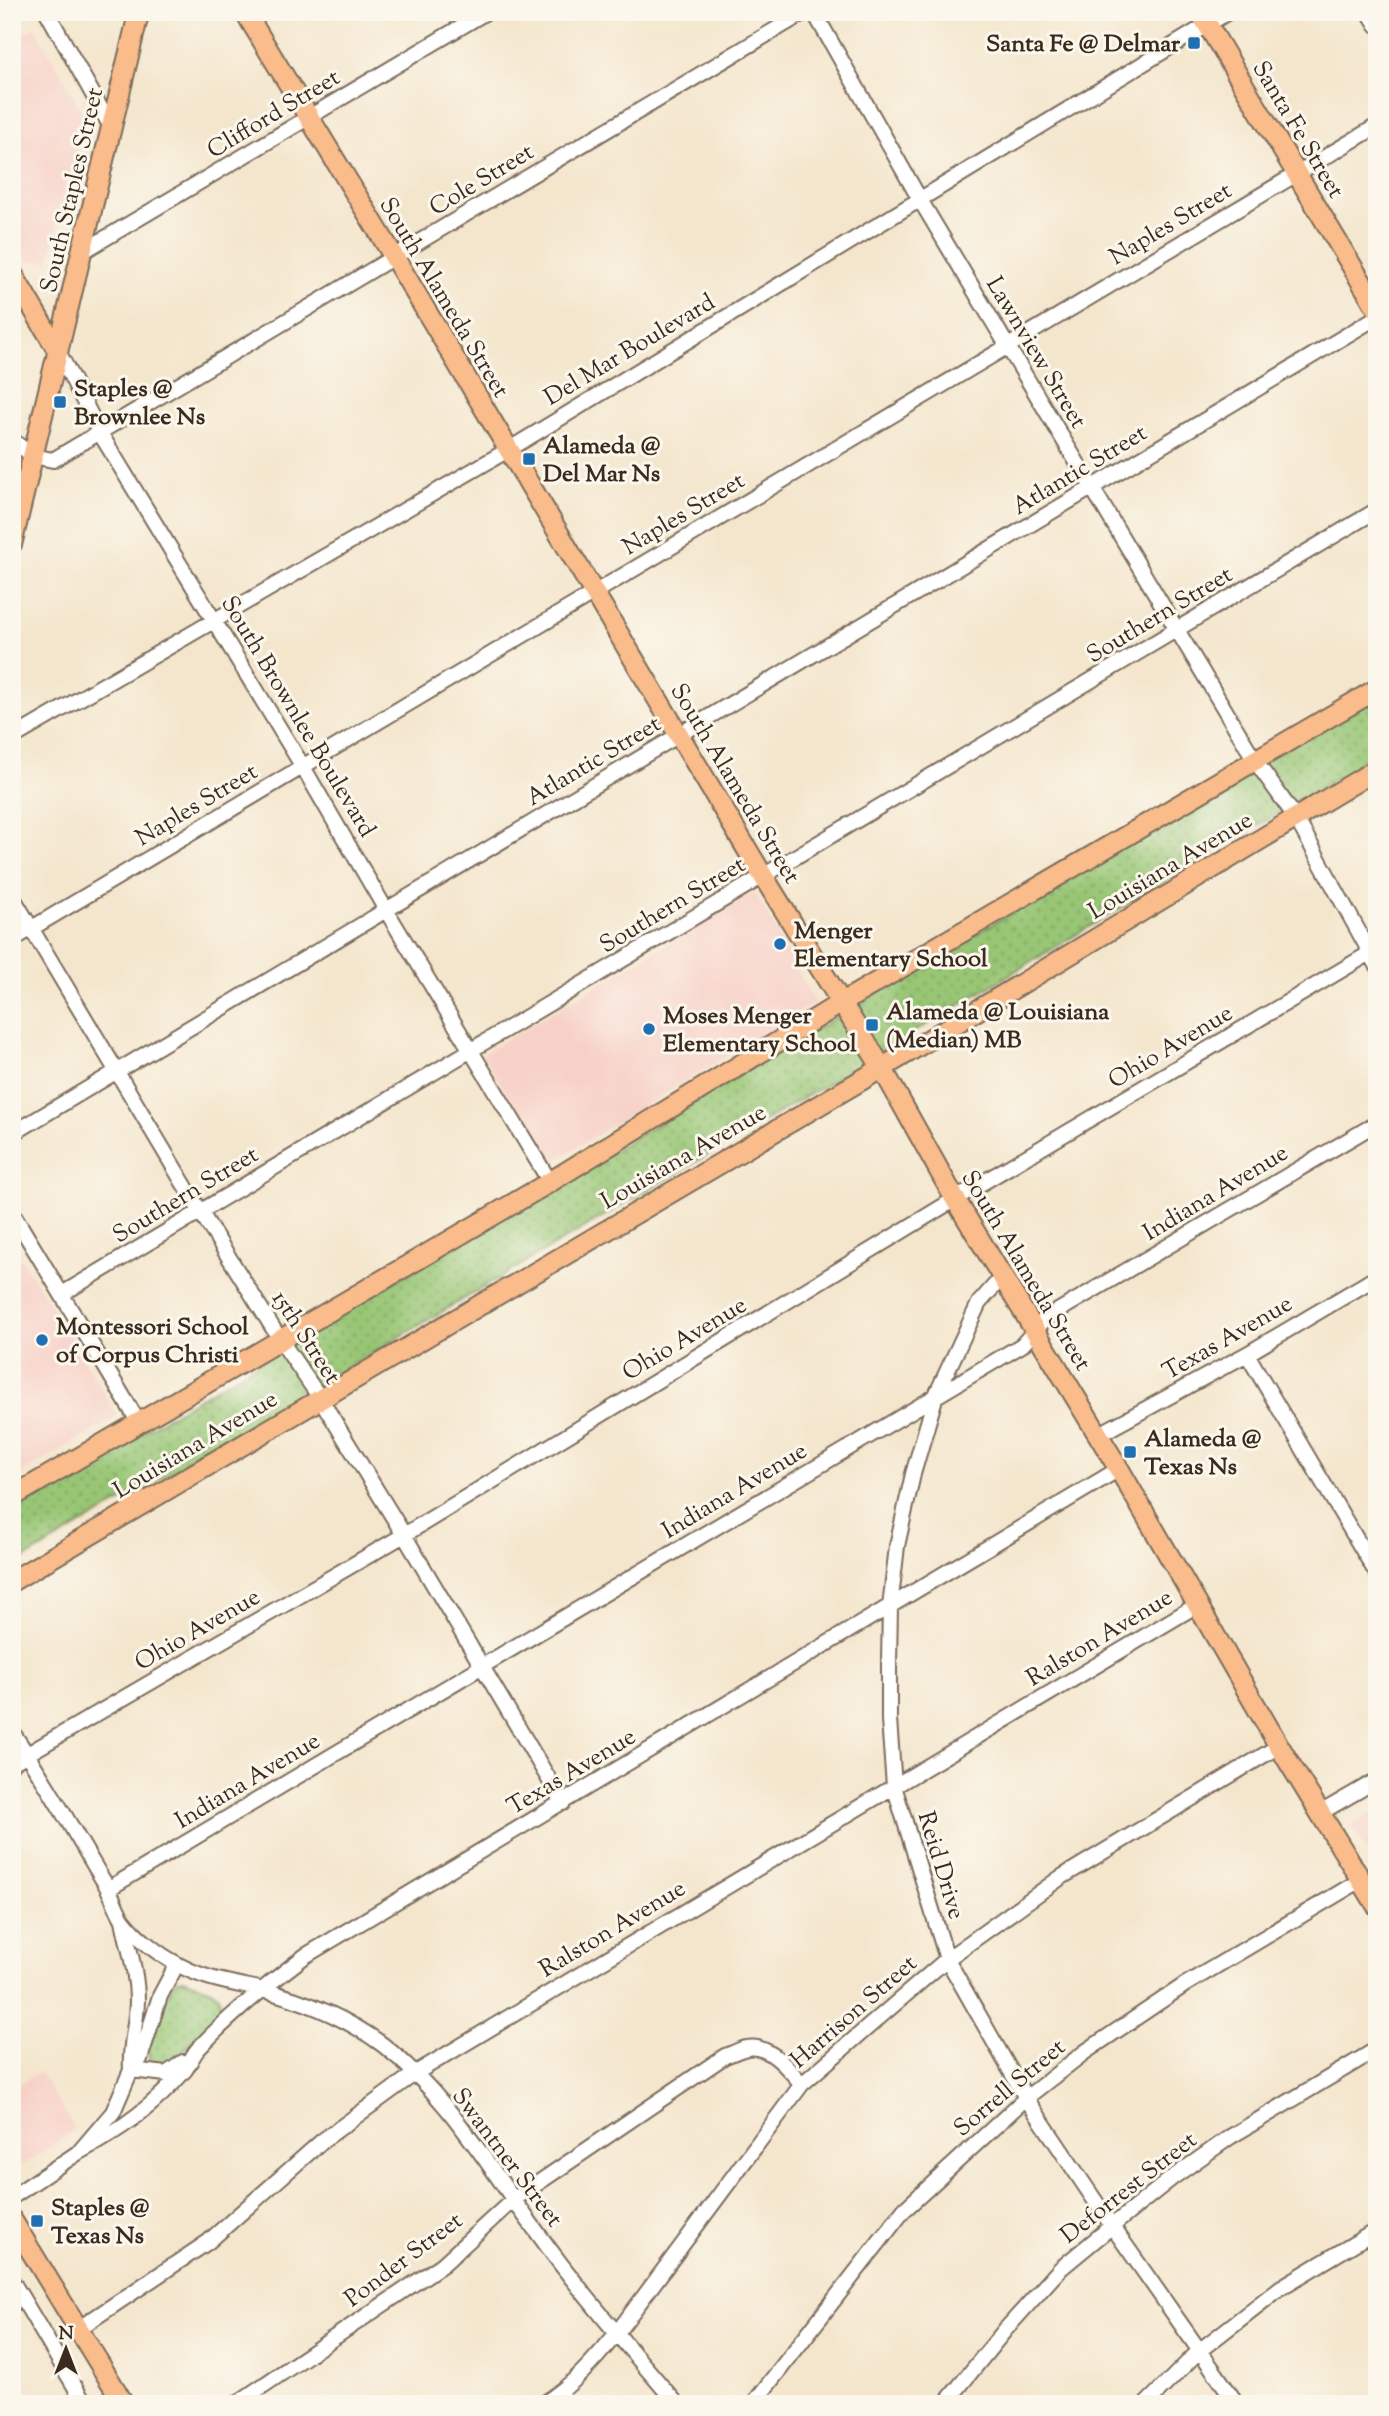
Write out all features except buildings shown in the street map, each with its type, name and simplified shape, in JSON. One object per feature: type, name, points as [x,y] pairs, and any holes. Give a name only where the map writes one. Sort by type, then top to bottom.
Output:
[{"type":"main road","name":"South Staples Street","points":[[12,543],[139,12]]},
{"type":"main road","name":"South Alameda Street","points":[[245,12],[763,876],[882,1068],[955,1199],[1119,1469],[1279,1746],[1377,1906]]},
{"type":"main road","name":"Santa Fe Street","points":[[1204,18],[1377,308]]},
{"type":"main road","name":"South Brownlee Boulevard","points":[[12,273],[58,351]]},
{"type":"main road","name":"Louisiana Avenue","points":[[12,1497],[550,1182],[841,1003],[1377,689]]},
{"type":"main road","name":"Louisiana Avenue","points":[[12,1581],[882,1068],[1377,769]]},
{"type":"main road","points":[[12,2220],[124,2404]]},
{"type":"street","points":[[47,12],[111,127]]},
{"type":"street","name":"Clifford Street","points":[[82,252],[486,12]]},
{"type":"street","name":"Cole Street","points":[[33,456],[53,460],[100,433],[805,12]]},
{"type":"street","name":"Lawnview Street","points":[[814,12],[919,198],[1256,762],[1296,818],[1374,956]]},
{"type":"street","name":"Del Mar Boulevard","points":[[12,738],[508,450],[919,198],[1204,18],[1228,12]]},
{"type":"street","points":[[1369,12],[1377,25]]},
{"type":"street","name":"Naples Street","points":[[12,940],[1377,126]]},
{"type":"street","name":"Atlantic Street","points":[[12,1134],[1377,317]]},
{"type":"street","name":"South Brownlee Boulevard","points":[[58,351],[100,433],[303,766],[386,910],[550,1182]]},
{"type":"street","points":[[12,440],[33,456]]},
{"type":"street","name":"Southern Street","points":[[62,1294],[1377,510]]},
{"type":"street","name":"15th Street","points":[[12,896],[201,1211],[404,1535],[563,1803]]},
{"type":"street","name":"Ohio Avenue","points":[[12,1763],[404,1535],[955,1199],[1374,956]]},
{"type":"street","name":"Indiana Avenue","points":[[108,1889],[1022,1345],[1046,1318],[1377,1123]]},
{"type":"street","points":[[12,1212],[139,1423]]},
{"type":"street","name":"Texas Avenue","points":[[1098,1435],[1247,1354],[1377,1276]]},
{"type":"street","name":"Reid Drive","points":[[1002,1278],[979,1303],[936,1395],[913,1475],[897,1546],[890,1607],[890,1720],[894,1786],[947,1959],[1026,2098],[1237,2404]]},
{"type":"street","points":[[1247,1354],[1377,1574]]},
{"type":"street","name":"Texas Avenue","points":[[12,2197],[79,2152],[108,2137],[148,2106],[186,2069],[197,2050],[261,1990],[305,1956],[1119,1469]]},
{"type":"street","name":"Ralston Avenue","points":[[78,2329],[208,2242],[322,2141],[414,2074],[1197,1605]]},
{"type":"street","name":"Swantner Street","points":[[12,1732],[123,1918],[144,1941],[177,1964],[207,1978],[303,2002],[347,2022],[384,2046],[414,2074],[469,2135],[572,2281],[677,2404]]},
{"type":"street","name":"Harrison Street","points":[[543,2404],[588,2367],[617,2334],[802,2084],[947,1959],[1060,1878],[1279,1746]]},
{"type":"street","points":[[1320,1813],[1377,1780]]},
{"type":"street","name":"Sorrell Street","points":[[753,2404],[904,2210],[1026,2098],[1085,2052],[1186,1984],[1361,1880]]},
{"type":"street","name":"Texas Avenue","points":[[123,1918],[134,1965],[138,1999],[130,2057],[131,2070]]},
{"type":"street","name":"Texas Avenue","points":[[79,2152],[113,2112],[131,2070],[140,2059],[160,1996],[177,1964]]},
{"type":"street","name":"Ponder Street","points":[[236,2404],[443,2264],[513,2200],[725,2056],[748,2047],[767,2052],[781,2061],[802,2084]]},
{"type":"street","name":"Deforrest Street","points":[[945,2404],[1004,2330],[1060,2269],[1112,2226],[1172,2178],[1230,2137],[1377,2049]]},
{"type":"street","points":[[131,2070],[166,2074],[197,2050]]},
{"type":"street","points":[[1146,2404],[1199,2351],[1280,2288],[1377,2230]]},
{"type":"street","points":[[12,2281],[85,2404]]},
{"type":"shaded area","points":[[35,27],[81,110],[83,119],[49,262],[37,260],[30,263],[12,234],[12,40]]},
{"type":"shaded area","name":"Moses Menger Elementary School","points":[[755,892],[815,1003],[550,1163],[482,1054]]},
{"type":"shaded area","name":"Montessori School of Corpus Christi","points":[[22,1258],[118,1416],[12,1479],[12,1264]]},
{"type":"shaded area","points":[[1377,1810],[1377,1867],[1351,1825]]},
{"type":"shaded area","points":[[40,2072],[75,2129],[24,2165],[17,2158],[12,2158],[12,2088]]},
{"type":"green space","points":[[1377,694],[1377,754],[849,1071],[12,1566],[12,1510]]},
{"type":"green space","points":[[183,1979],[211,1990],[219,1996],[221,2007],[218,2015],[170,2064],[163,2068],[151,2067],[148,2060],[155,2026],[173,1984]]},
{"type":"place","name":"Santa Fe @ Delmar","points":[[1194,43]]},
{"type":"place","name":"Staples @ Brownlee Ns","points":[[60,402]]},
{"type":"place","name":"Alameda @ Del Mar Ns","points":[[529,459]]},
{"type":"place","name":"Menger Elementary School","points":[[780,944]]},
{"type":"place","name":"Alameda @ Louisiana (Median) MB","points":[[872,1025]]},
{"type":"place","name":"Moses Menger Elementary School","points":[[649,1029]]},
{"type":"place","name":"Montessori School of Corpus Christi","points":[[42,1340]]},
{"type":"place","name":"Alameda @ Texas Ns","points":[[1130,1452]]},
{"type":"place","name":"Staples @ Texas Ns","points":[[37,2221]]}]
